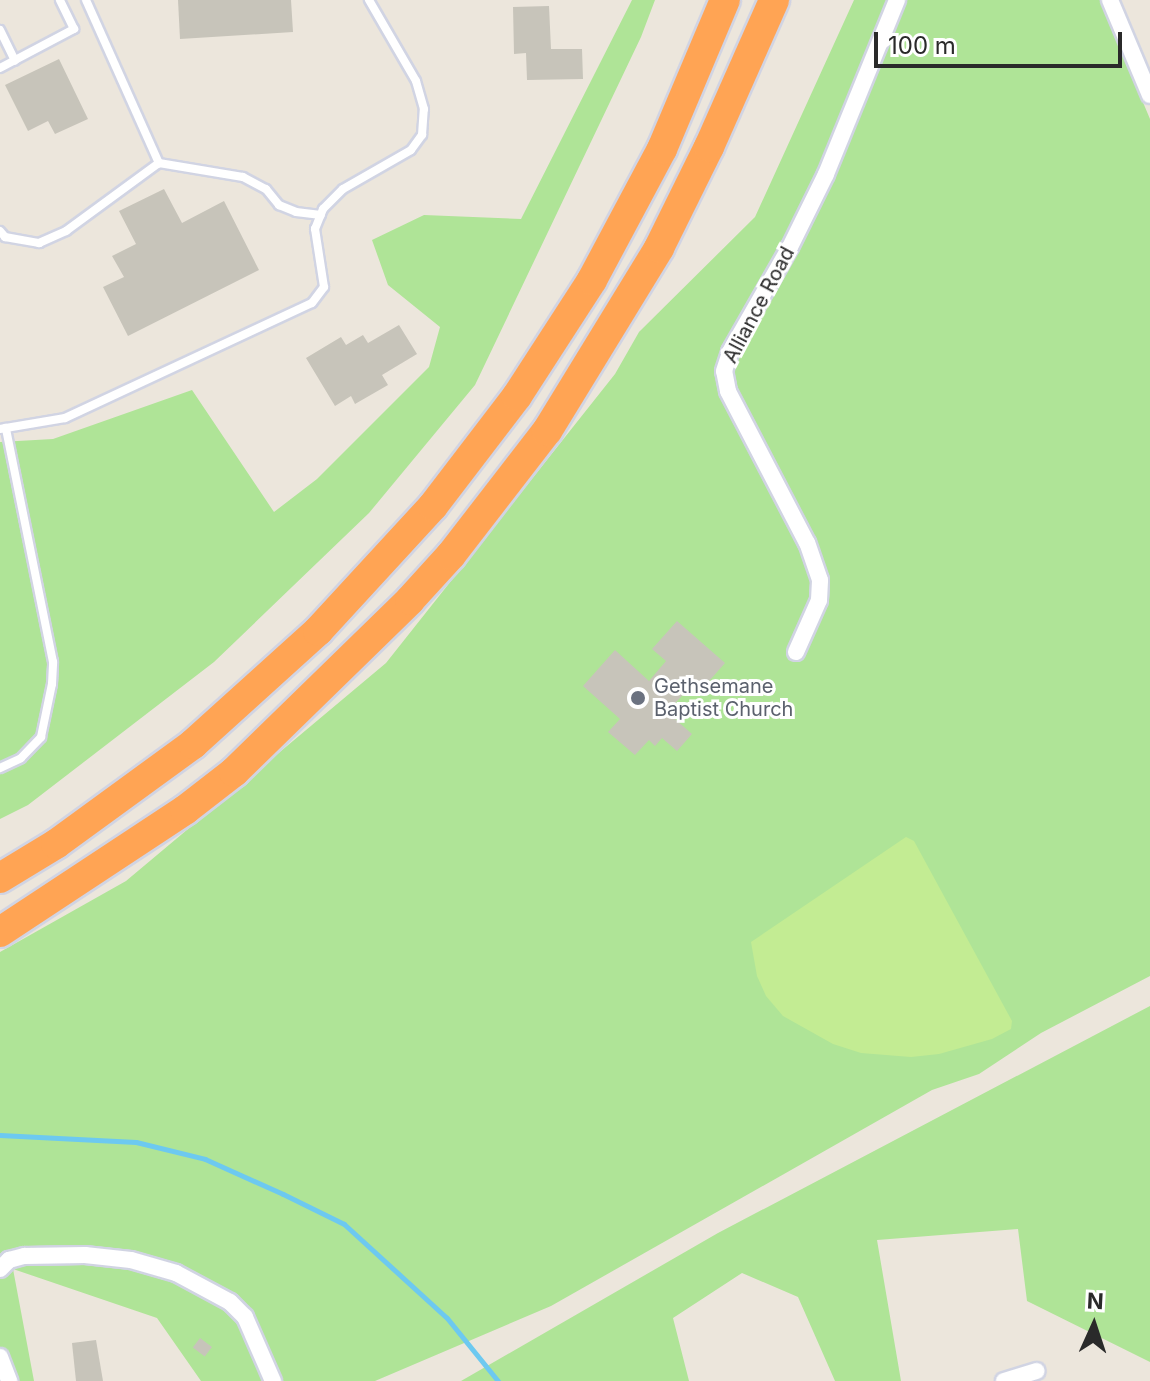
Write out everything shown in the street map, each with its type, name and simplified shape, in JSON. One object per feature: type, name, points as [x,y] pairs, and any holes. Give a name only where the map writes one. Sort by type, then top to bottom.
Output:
[{"type":"highway","points":[[0,878],[157,774],[193,744],[318,631],[433,506],[517,396],[592,280],[662,149],[725,0]]},
{"type":"highway","points":[[0,932],[185,810],[234,772],[410,600],[451,555],[547,431],[659,248],[709,147],[774,0]]},
{"type":"street","name":"Alliance Road","points":[[796,652],[819,600],[820,580],[807,543],[728,391],[724,371],[730,352],[782,261],[826,174],[897,0]]},
{"type":"street","points":[[1110,0],[1149,88]]},
{"type":"street","points":[[0,1269],[9,1260],[24,1256],[85,1255],[131,1260],[176,1273],[230,1302],[245,1317],[273,1381]]},
{"type":"street","points":[[0,1357],[9,1381]]},
{"type":"street","points":[[1004,1381],[1036,1371]]},
{"type":"lane","points":[[0,68],[74,29],[60,0]]},
{"type":"lane","points":[[86,0],[159,163]]},
{"type":"lane","points":[[0,768],[21,758],[41,737],[53,662],[3,428],[65,418],[312,303],[324,287],[315,229],[321,215],[343,189],[411,150],[422,135],[424,109],[416,81],[369,0]]},
{"type":"lane","points":[[0,30],[15,61]]},
{"type":"lane","points":[[0,231],[5,237],[39,243],[66,231],[159,163],[243,177],[266,189],[279,205],[296,212],[321,215]]},
{"type":"green space","points":[[632,0],[655,0],[641,37],[475,385],[369,513],[214,662],[28,805],[0,819],[0,442],[53,439],[192,390],[274,512],[317,479],[429,367],[440,327],[388,285],[372,240],[424,215],[521,219]]},
{"type":"green space","points":[[854,0],[1100,0],[1150,119],[1150,976],[1041,1033],[979,1074],[932,1090],[551,1306],[375,1381],[201,1381],[157,1318],[13,1269],[34,1381],[0,1381],[0,952],[126,881],[386,663],[615,374],[639,332],[755,217]]},
{"type":"green space","points":[[906,837],[914,841],[1012,1021],[1011,1029],[992,1039],[939,1054],[911,1057],[861,1053],[833,1044],[783,1016],[766,996],[757,976],[751,942]]},
{"type":"green space","points":[[1150,1006],[1150,1362],[1027,1301],[1018,1229],[877,1240],[901,1381],[835,1381],[798,1297],[742,1273],[673,1318],[689,1381],[461,1381],[718,1233]]},
{"type":"building","points":[[178,0],[291,0],[293,32],[180,39]]},
{"type":"building","points":[[549,6],[551,49],[582,49],[583,79],[527,80],[526,53],[514,54],[513,7]]},
{"type":"building","points":[[59,59],[88,119],[55,134],[48,121],[28,131],[5,85]]},
{"type":"building","points":[[164,189],[182,223],[224,201],[259,270],[128,336],[103,287],[124,277],[112,256],[136,244],[119,211]]},
{"type":"building","points":[[399,325],[417,354],[382,375],[388,385],[355,404],[351,396],[335,406],[306,358],[341,337],[346,345],[363,335],[368,343]]},
{"type":"building","name":"Gethsemane Baptist Church","points":[[677,621],[725,663],[703,688],[695,681],[671,708],[679,714],[675,719],[692,734],[677,751],[662,738],[655,746],[649,740],[635,755],[608,732],[620,719],[583,686],[615,650],[649,681],[666,661],[652,649]]},
{"type":"building","points":[[200,1338],[212,1347],[205,1357],[193,1348]]},
{"type":"building","points":[[96,1340],[103,1381],[76,1381],[72,1343]]},
{"type":"waterway","points":[[0,1135],[136,1142],[205,1159],[344,1224],[447,1318],[498,1381]]},
{"type":"place","name":"Gethsemane Baptist Church","points":[[638,698]]}]
